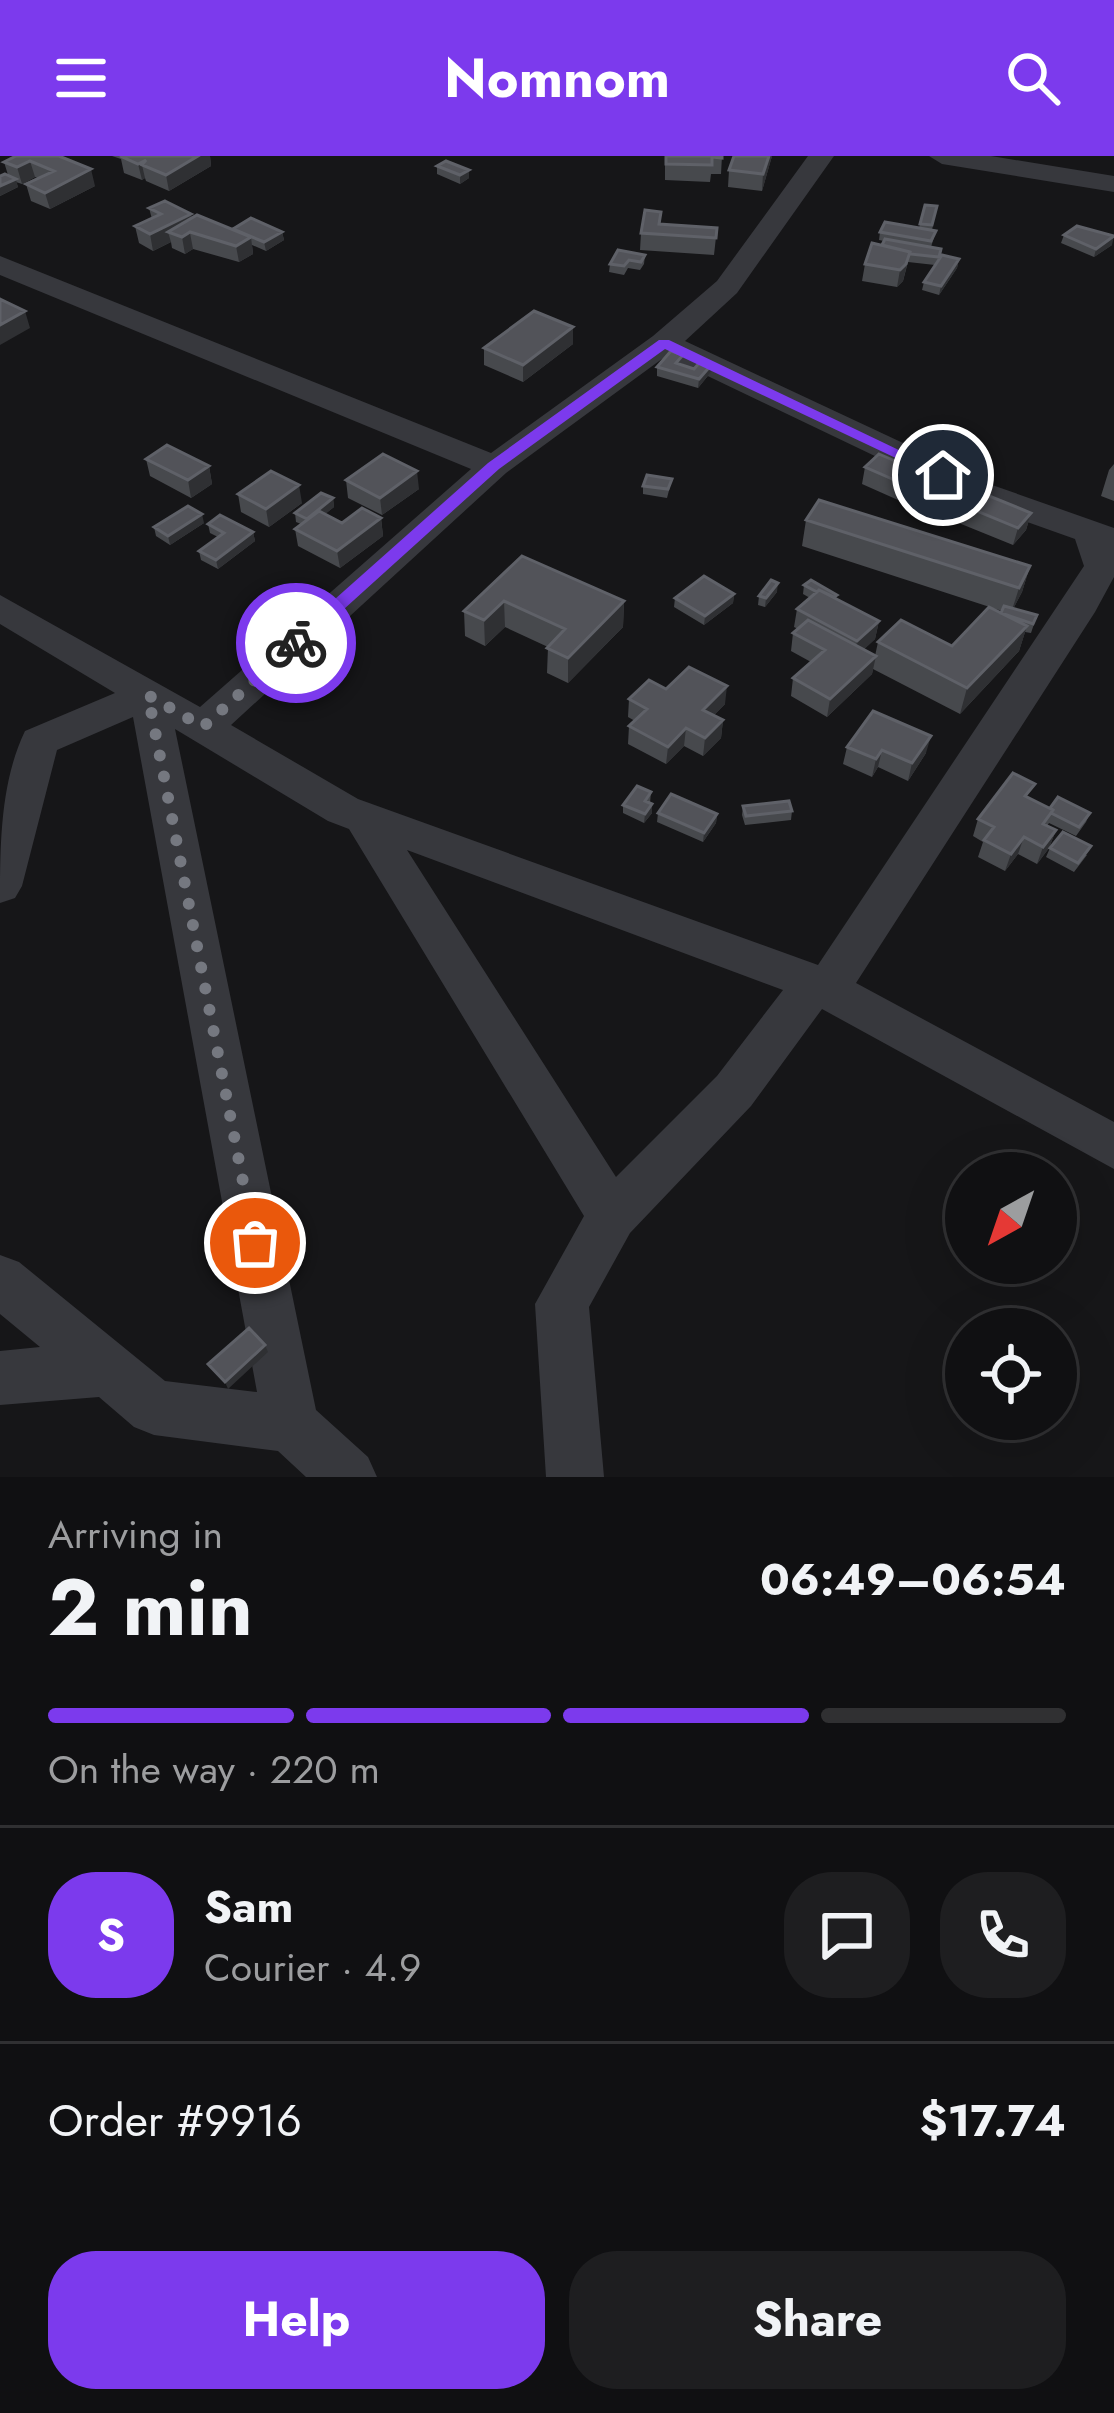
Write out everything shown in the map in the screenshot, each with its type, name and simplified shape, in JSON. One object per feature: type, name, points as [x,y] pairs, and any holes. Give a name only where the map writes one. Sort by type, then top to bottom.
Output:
[{"type":"street","points":[[203,727],[494,466],[664,343],[727,287],[820,156]]},
{"type":"street","points":[[942,156],[1114,184]]},
{"type":"street","points":[[0,265],[494,466]]},
{"type":"street","points":[[575,1477],[562,1304],[613,1216],[734,1090],[821,987],[1102,566],[1102,536],[983,494],[664,343]]},
{"type":"street","points":[[0,607],[343,810],[821,987],[1114,1147]]},
{"type":"street","points":[[0,886],[39,741],[148,695]]},
{"type":"street","points":[[148,695],[291,1425]]},
{"type":"street","points":[[364,818],[613,1216]]},
{"type":"street","points":[[0,1280],[154,1407],[291,1425],[349,1477]]},
{"type":"street","points":[[0,1378],[108,1369]]},
{"type":"building","points":[[16,156],[59,156],[91,169],[45,193],[26,184],[54,171],[30,161],[17,167],[4,162]]},
{"type":"building","points":[[120,156],[198,156],[166,175],[142,165],[146,160],[138,164]]},
{"type":"building","points":[[666,156],[722,156],[722,158],[712,157],[712,165],[666,164]]},
{"type":"building","points":[[734,156],[769,156],[763,174],[729,170]]},
{"type":"building","points":[[446,161],[469,170],[460,175],[437,166]]},
{"type":"building","points":[[0,176],[16,179],[0,186]]},
{"type":"building","points":[[165,201],[191,214],[150,234],[135,226],[161,214],[149,208]]},
{"type":"building","points":[[925,205],[937,206],[932,225],[920,224]]},
{"type":"building","points":[[645,210],[661,212],[659,224],[717,228],[716,238],[641,233]]},
{"type":"building","points":[[197,215],[251,237],[236,246],[190,232],[182,237],[168,232]]},
{"type":"building","points":[[251,218],[282,232],[264,242],[233,229]]},
{"type":"building","points":[[885,222],[936,231],[931,241],[880,232]]},
{"type":"building","points":[[1077,226],[1114,236],[1096,249],[1064,235]]},
{"type":"building","points":[[885,239],[941,249],[939,257],[882,245]]},
{"type":"building","points":[[872,243],[910,252],[906,264],[900,270],[865,264]]},
{"type":"building","points":[[618,250],[645,255],[641,262],[610,264]]},
{"type":"building","points":[[942,255],[959,259],[941,286],[924,282]]},
{"type":"building","points":[[0,299],[25,311],[0,325]]},
{"type":"building","points":[[534,311],[573,327],[523,365],[484,348]]},
{"type":"building","points":[[671,351],[683,355],[676,363],[694,369],[701,361],[712,364],[699,379],[657,367]]},
{"type":"building","points":[[167,445],[209,466],[188,480],[146,459]]},
{"type":"building","points":[[383,454],[417,471],[380,498],[346,480]]},
{"type":"building","points":[[879,454],[943,482],[929,495],[865,467]]},
{"type":"building","points":[[271,471],[299,485],[266,509],[238,494]]},
{"type":"building","points":[[647,475],[672,479],[668,489],[643,486]]},
{"type":"building","points":[[957,483],[1031,513],[1018,528],[943,497]]},
{"type":"building","points":[[321,493],[333,498],[307,519],[295,513]]},
{"type":"building","points":[[819,500],[1030,566],[1019,588],[806,520]]},
{"type":"building","points":[[188,506],[202,514],[168,536],[154,527]]},
{"type":"building","points":[[362,508],[381,518],[337,551],[295,529],[319,511],[342,523]]},
{"type":"building","points":[[220,515],[253,532],[216,560],[199,551],[224,533],[208,524]]},
{"type":"building","points":[[522,556],[624,601],[568,658],[547,648],[565,629],[504,601],[484,620],[464,611]]},
{"type":"building","points":[[704,576],[734,594],[705,616],[675,598]]},
{"type":"building","points":[[771,580],[778,583],[766,598],[759,596]]},
{"type":"building","points":[[811,580],[837,595],[804,585]]},
{"type":"building","points":[[819,590],[879,621],[857,641],[797,609]]},
{"type":"building","points":[[1004,606],[1037,615],[1033,624],[1001,613]]},
{"type":"building","points":[[989,607],[1027,626],[967,688],[878,642],[901,620],[952,646]]},
{"type":"building","points":[[808,620],[876,656],[830,699],[793,678],[825,650],[793,633]]},
{"type":"building","points":[[689,667],[727,686],[703,710],[723,720],[705,738],[686,728],[668,747],[629,726],[647,709],[629,699],[649,680],[666,689]]},
{"type":"building","points":[[873,711],[931,736],[912,763],[882,750],[876,759],[847,747]]},
{"type":"building","points":[[1013,773],[1035,784],[1025,796],[1053,810],[1043,824],[1056,830],[1043,847],[1024,837],[1011,854],[984,840],[994,827],[978,819]]},
{"type":"building","points":[[637,786],[651,792],[645,801],[652,804],[645,814],[623,805]]},
{"type":"building","points":[[671,794],[717,814],[704,833],[658,813]]},
{"type":"building","points":[[1058,797],[1090,813],[1079,827],[1051,813]]},
{"type":"building","points":[[789,801],[792,811],[746,816],[743,806]]},
{"type":"building","points":[[1063,832],[1091,846],[1078,863],[1050,848]]},
{"type":"building","points":[[249,1328],[265,1345],[225,1382],[208,1364]]},
{"type":"way so far","points":[[255,1243],[148,695],[203,727],[296,643]]},
{"type":"route","points":[[296,643],[494,466],[664,343],[943,475]]}]
